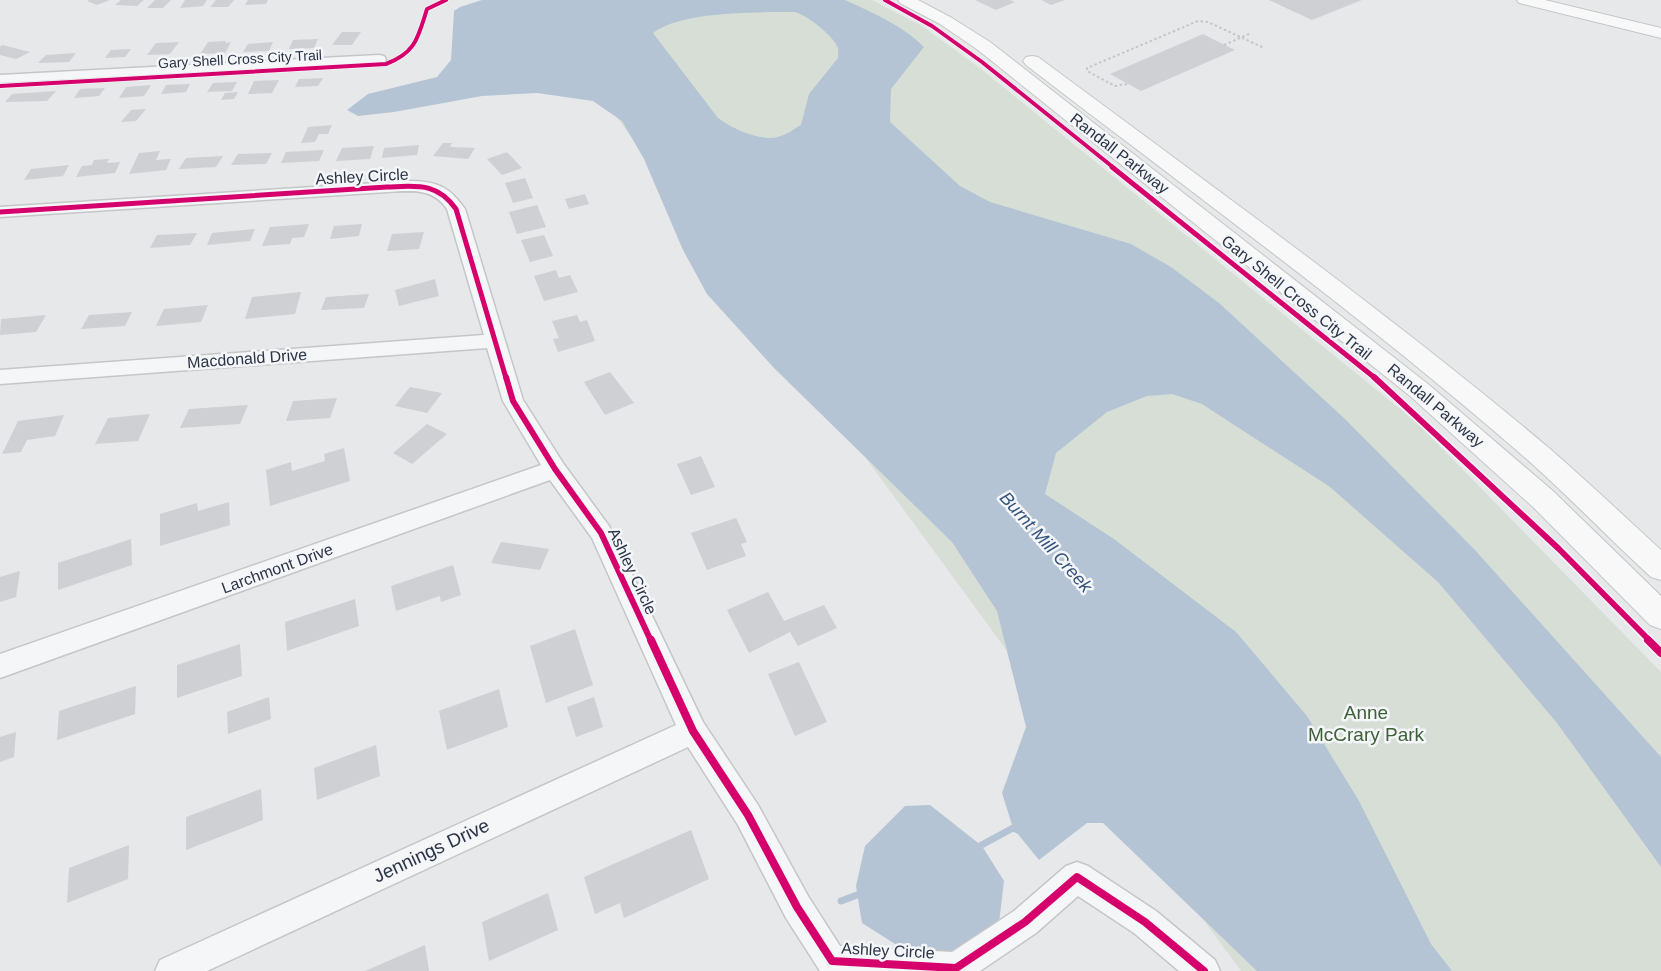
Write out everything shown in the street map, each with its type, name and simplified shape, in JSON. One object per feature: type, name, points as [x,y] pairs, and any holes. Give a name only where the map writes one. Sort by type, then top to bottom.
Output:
[{"type":"main road","name":"Randall Parkway","points":[[906,0],[984,46],[1412,384],[1518,476],[1661,616]]},
{"type":"main road","name":"Randall Parkway","points":[[938,0],[1005,40],[1405,344],[1540,456],[1661,568]]},
{"type":"main road","points":[[1525,0],[1661,33]]},
{"type":"street","points":[[0,79],[379,59]]},
{"type":"street","name":"Ashley Circle","points":[[0,212],[387,187],[430,187],[441,190],[452,201],[456,210],[513,401],[555,469],[601,533],[693,731],[748,815],[797,907],[832,961],[956,968],[1025,922],[1077,878],[1145,922],[1204,971]]},
{"type":"street","name":"Macdonald Drive","points":[[0,377],[494,340]]},
{"type":"street","name":"Larchmont Drive","points":[[0,666],[555,469]]},
{"type":"street","name":"Jennings Drive","points":[[170,971],[693,731]]},
{"type":"path","points":[[1127,84],[1116,86],[1087,71],[1087,68],[1198,21],[1208,22],[1264,48]]},
{"type":"path","points":[[1224,45],[1251,33]]},
{"type":"green space","name":"Anne McCrary Park","points":[[531,0],[872,0],[922,26],[981,69],[1416,422],[1661,672],[1661,971],[1241,971]]},
{"type":"water","points":[[482,0],[845,0],[887,20],[906,32],[924,47],[891,89],[890,122],[960,186],[990,202],[1131,244],[1171,267],[1219,303],[1345,419],[1474,549],[1661,757],[1661,867],[1557,723],[1438,582],[1330,487],[1202,404],[1172,394],[1147,396],[1107,412],[1056,453],[1045,494],[1114,539],[1236,632],[1307,716],[1359,801],[1431,944],[1452,971],[1257,971],[1103,823],[1087,823],[1039,860],[1013,828],[1002,793],[1026,727],[997,611],[952,542],[774,368],[707,294],[683,250],[644,159],[622,121],[593,101],[537,93],[482,96],[394,112],[358,116],[347,110],[368,94],[437,77],[451,60],[454,11],[460,7]],"holes":[[[761,12],[794,12],[812,21],[830,36],[838,47],[838,58],[809,94],[801,125],[784,135],[773,138],[748,134],[718,118],[653,33],[681,20],[720,14]]]},
{"type":"water","points":[[930,805],[982,846],[1004,881],[999,923],[953,952],[903,949],[862,923],[856,886],[865,846],[905,806]]},
{"type":"building","points":[[110,0],[97,5],[87,1]]},
{"type":"building","points":[[121,0],[144,0],[137,6],[115,5]]},
{"type":"building","points":[[155,0],[171,0],[163,8],[147,8]]},
{"type":"building","points":[[185,0],[207,0],[203,6],[180,8]]},
{"type":"building","points":[[216,0],[234,0],[228,7],[210,7]]},
{"type":"building","points":[[248,0],[268,0],[266,4],[245,5]]},
{"type":"building","points":[[975,0],[1010,0],[1015,2],[996,10]]},
{"type":"building","points":[[1041,0],[1065,0],[1051,5]]},
{"type":"building","points":[[1269,0],[1362,0],[1312,20]]},
{"type":"building","points":[[342,32],[361,32],[352,45],[332,45]]},
{"type":"building","points":[[1203,34],[1235,50],[1141,91],[1110,74]]},
{"type":"building","points":[[318,39],[314,48],[289,49],[293,40]]},
{"type":"building","points":[[226,41],[225,43],[231,42],[225,53],[200,54],[208,42]]},
{"type":"building","points":[[179,42],[170,54],[147,55],[156,43]]},
{"type":"building","points":[[273,42],[269,51],[243,52],[248,44]]},
{"type":"building","points":[[2,45],[30,52],[16,59],[0,55],[0,47]]},
{"type":"building","points":[[131,49],[125,57],[105,58],[111,50]]},
{"type":"building","points":[[76,53],[69,62],[38,63],[46,55]]},
{"type":"building","points":[[323,78],[318,86],[295,87],[299,79]]},
{"type":"building","points":[[279,80],[272,93],[248,94],[254,81]]},
{"type":"building","points":[[237,82],[232,91],[207,92],[213,83]]},
{"type":"building","points":[[190,84],[186,92],[161,94],[166,85]]},
{"type":"building","points":[[151,85],[144,96],[119,98],[126,87]]},
{"type":"building","points":[[105,88],[99,96],[74,98],[80,89]]},
{"type":"building","points":[[56,91],[47,101],[5,102],[12,94]]},
{"type":"building","points":[[238,92],[234,99],[221,100],[225,93]]},
{"type":"building","points":[[146,109],[136,121],[121,122],[131,110]]},
{"type":"building","points":[[332,125],[328,134],[319,134],[315,142],[301,143],[308,127]]},
{"type":"building","points":[[443,143],[452,143],[450,147],[475,148],[468,159],[433,156]]},
{"type":"building","points":[[419,145],[417,155],[382,158],[384,148]]},
{"type":"building","points":[[374,146],[370,159],[336,161],[342,148]]},
{"type":"building","points":[[324,150],[319,161],[281,163],[286,152]]},
{"type":"building","points":[[160,151],[156,160],[171,159],[166,170],[129,174],[139,153]]},
{"type":"building","points":[[507,152],[522,168],[502,175],[487,159]]},
{"type":"building","points":[[272,153],[266,164],[231,165],[238,154]]},
{"type":"building","points":[[223,156],[216,167],[179,169],[186,158]]},
{"type":"building","points":[[109,159],[107,163],[120,162],[115,173],[76,177],[82,166],[92,165],[94,160]]},
{"type":"building","points":[[69,165],[63,176],[24,180],[31,169]]},
{"type":"building","points":[[525,178],[533,198],[513,203],[505,183]]},
{"type":"building","points":[[585,194],[589,204],[569,209],[565,199]]},
{"type":"building","points":[[537,205],[546,227],[517,234],[509,212]]},
{"type":"building","points":[[309,224],[304,237],[292,238],[290,244],[262,246],[270,227]]},
{"type":"building","points":[[362,224],[359,236],[330,239],[334,226]]},
{"type":"building","points":[[255,229],[250,241],[207,245],[212,233]]},
{"type":"building","points":[[424,232],[419,249],[387,251],[392,234]]},
{"type":"building","points":[[197,233],[190,245],[150,248],[157,235]]},
{"type":"building","points":[[544,235],[553,256],[530,262],[521,240]]},
{"type":"building","points":[[556,270],[559,278],[570,275],[578,292],[544,301],[534,276]]},
{"type":"building","points":[[435,279],[439,296],[399,306],[395,290]]},
{"type":"building","points":[[301,292],[295,314],[245,319],[252,297]]},
{"type":"building","points":[[369,294],[364,308],[321,310],[326,297]]},
{"type":"building","points":[[208,305],[201,322],[156,326],[164,309]]},
{"type":"building","points":[[132,312],[125,326],[81,329],[89,315]]},
{"type":"building","points":[[46,315],[36,332],[0,335],[1,319]]},
{"type":"building","points":[[577,315],[580,322],[587,320],[595,341],[558,352],[553,339],[559,338],[552,321]]},
{"type":"building","points":[[610,372],[634,403],[605,415],[584,382]]},
{"type":"building","points":[[410,387],[442,393],[427,413],[395,406]]},
{"type":"building","points":[[337,398],[330,418],[286,421],[293,401]]},
{"type":"building","points":[[248,405],[240,424],[180,428],[189,409]]},
{"type":"building","points":[[150,414],[138,441],[95,444],[108,418]]},
{"type":"building","points":[[64,415],[55,436],[27,440],[21,452],[2,454],[18,421]]},
{"type":"building","points":[[427,424],[447,434],[412,464],[393,453]]},
{"type":"building","points":[[344,448],[350,481],[270,506],[266,470],[291,462],[292,471],[325,461],[324,454]]},
{"type":"building","points":[[701,456],[715,487],[691,495],[677,464]]},
{"type":"building","points":[[229,502],[230,525],[160,546],[160,514],[197,503],[198,511]]},
{"type":"building","points":[[736,518],[747,542],[741,544],[746,556],[707,570],[691,533]]},
{"type":"building","points":[[131,539],[132,565],[58,590],[58,563]]},
{"type":"building","points":[[501,542],[549,549],[540,570],[491,563]]},
{"type":"building","points":[[453,565],[461,595],[441,602],[440,596],[396,611],[391,586]]},
{"type":"building","points":[[20,571],[16,597],[0,602],[0,577]]},
{"type":"building","points":[[768,592],[784,621],[824,605],[837,628],[798,646],[790,632],[749,653],[727,610]]},
{"type":"building","points":[[355,599],[359,626],[287,651],[285,622]]},
{"type":"building","points":[[575,629],[593,685],[546,703],[530,646]]},
{"type":"building","points":[[240,644],[242,676],[177,698],[177,665]]},
{"type":"building","points":[[799,662],[827,722],[795,736],[768,674]]},
{"type":"building","points":[[136,686],[135,714],[57,740],[59,711]]},
{"type":"building","points":[[499,689],[508,727],[447,750],[439,711]]},
{"type":"building","points":[[269,697],[271,719],[228,734],[227,712]]},
{"type":"building","points":[[594,697],[603,727],[576,737],[567,707]]},
{"type":"building","points":[[16,732],[14,757],[0,762],[0,737]]},
{"type":"building","points":[[376,745],[380,776],[317,800],[314,768]]},
{"type":"building","points":[[261,789],[263,820],[186,850],[186,817]]},
{"type":"building","points":[[691,830],[709,879],[624,918],[620,903],[595,914],[584,877]]},
{"type":"building","points":[[129,845],[128,879],[67,903],[69,868]]},
{"type":"building","points":[[548,893],[558,930],[489,961],[482,922]]},
{"type":"building","points":[[425,945],[429,971],[365,971]]},
{"type":"waterway","name":"Burnt Mill Creek","points":[[976,848],[1013,828],[1018,830]]},
{"type":"waterway","name":"Burnt Mill Creek","points":[[841,901],[865,892]]},
{"type":"cycle path","name":"Gary Shell Cross City Trail","points":[[0,86],[386,64],[397,60],[411,50],[427,9],[446,0]]},
{"type":"cycle path","name":"Gary Shell Cross City Trail","points":[[885,0],[932,26],[982,62],[1390,390],[1559,549],[1661,653]]},
{"type":"cycle path","points":[[0,212],[408,186],[427,187],[442,193],[456,209],[513,401],[555,469],[601,533],[693,731],[748,815],[797,907],[832,961],[956,968],[1025,922],[1077,877],[1145,922],[1204,971]]}]
